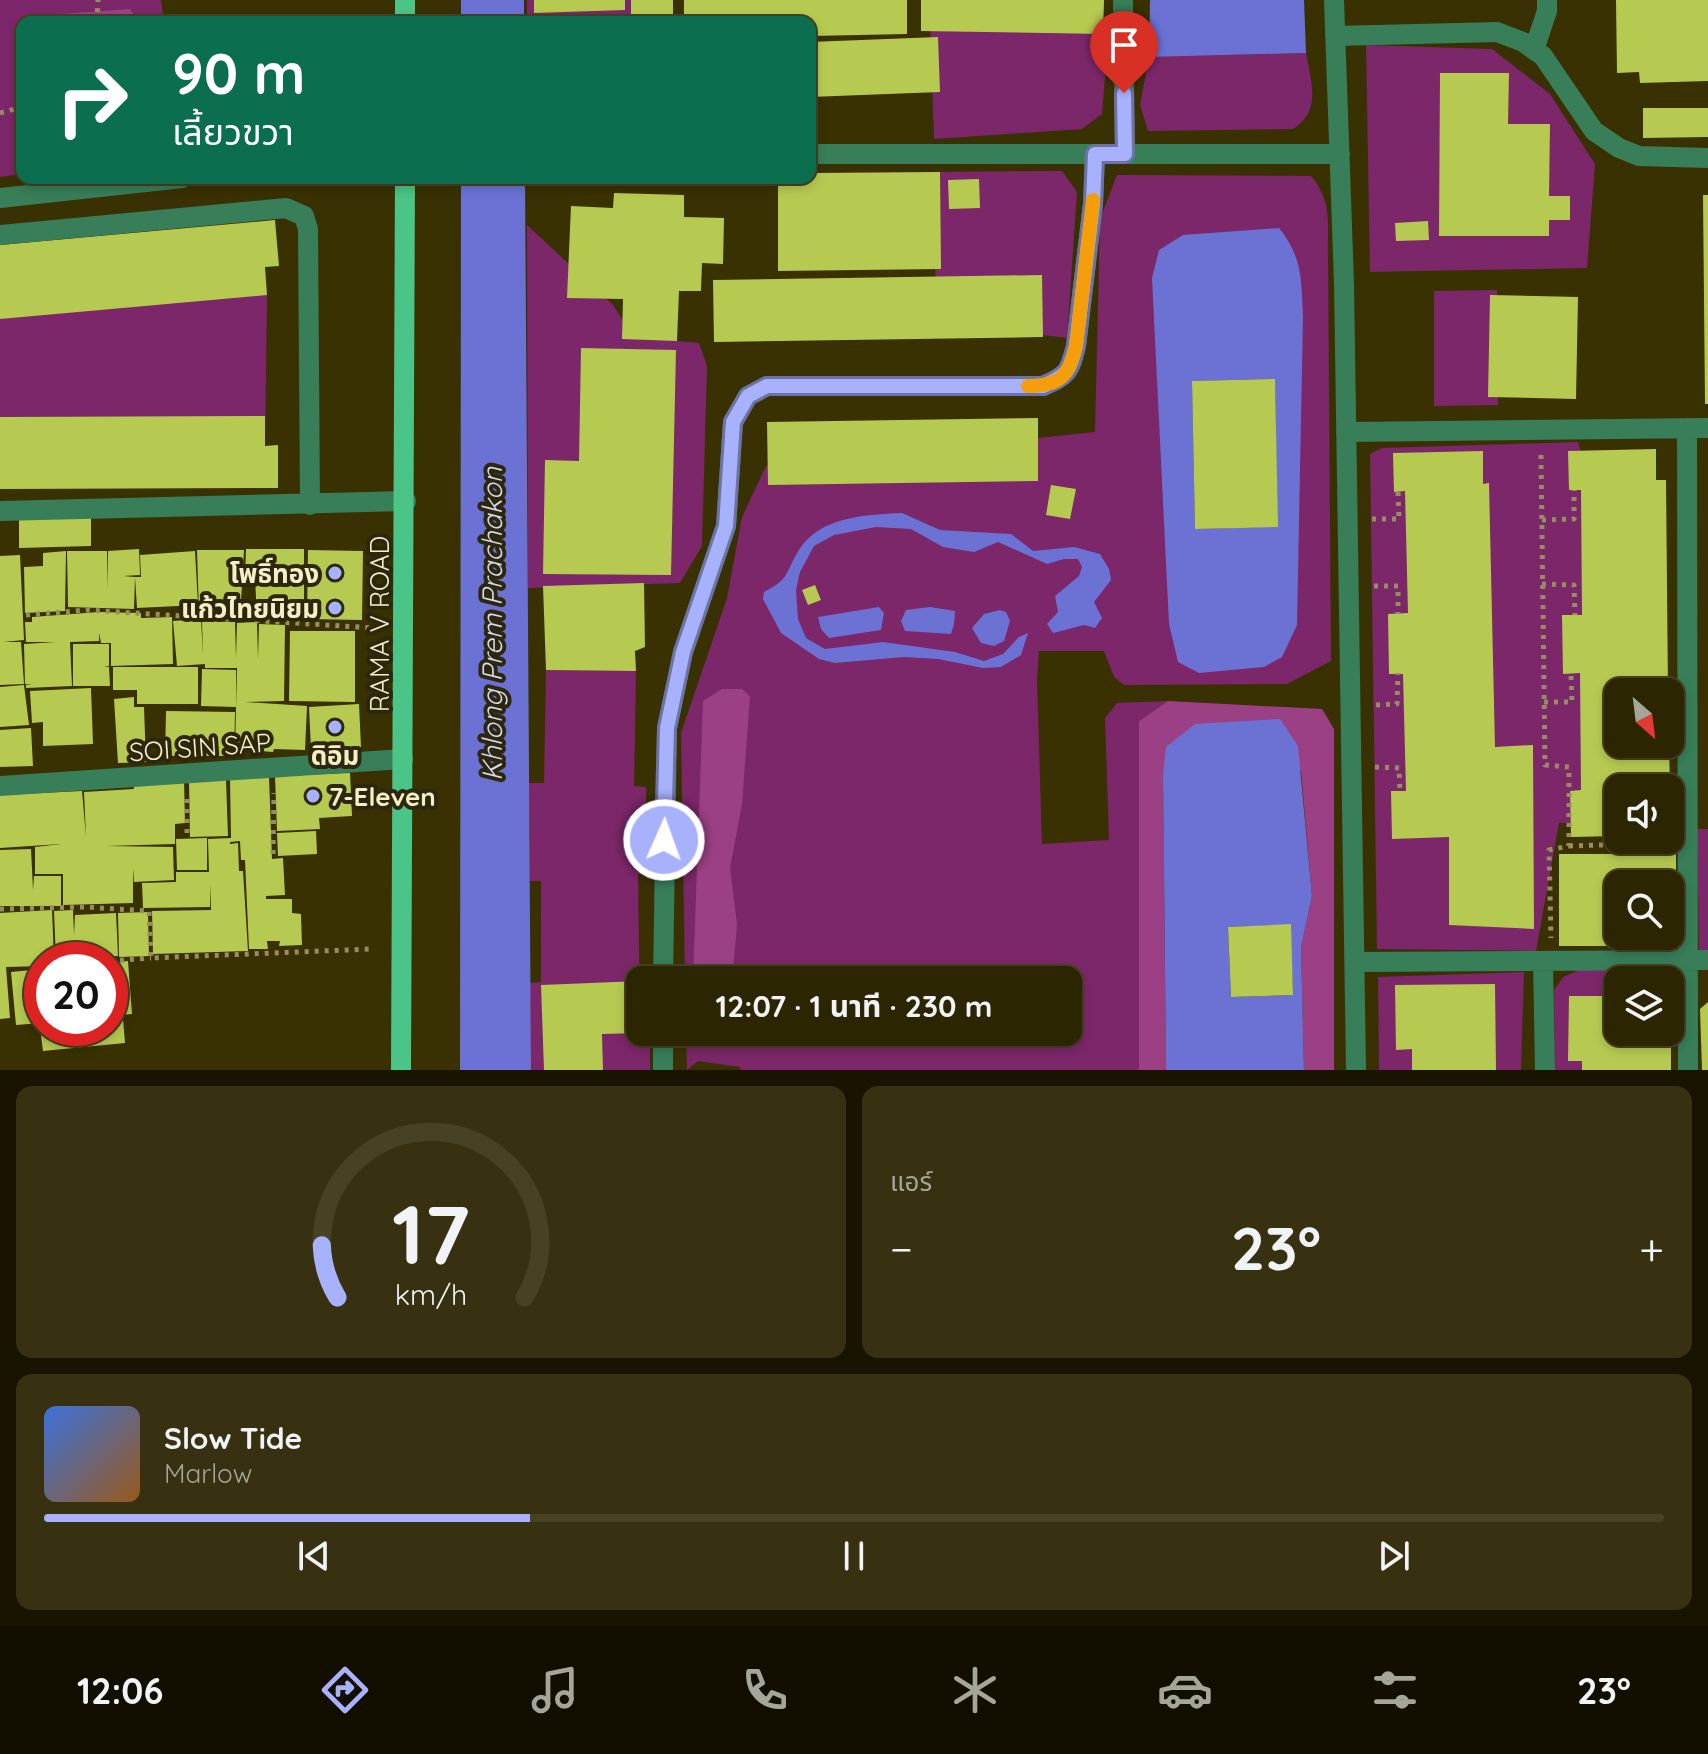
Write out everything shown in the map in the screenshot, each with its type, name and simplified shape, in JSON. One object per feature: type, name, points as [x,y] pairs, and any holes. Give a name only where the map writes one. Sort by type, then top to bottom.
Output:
[{"type":"main road","name":"RAMA V ROAD","points":[[401,1070],[406,501],[405,184]]},
{"type":"street","points":[[1123,0],[1125,154]]},
{"type":"street","points":[[1334,0],[1348,520],[1356,1070]]},
{"type":"street","points":[[1534,50],[1547,11],[1547,0]]},
{"type":"street","points":[[1335,36],[1497,32],[1523,42],[1543,56],[1594,131],[1619,148],[1639,156],[1708,158]]},
{"type":"street","points":[[816,154],[1340,154]]},
{"type":"street","points":[[663,966],[667,728],[683,652],[726,526],[733,422],[748,396],[767,386],[1043,386],[1063,377],[1071,367],[1076,346],[1093,204],[1095,154]]},
{"type":"street","points":[[0,198],[127,184]]},
{"type":"street","points":[[0,235],[286,208],[304,216],[308,229],[310,505]]},
{"type":"street","points":[[1346,432],[1698,428],[1686,843],[1688,1070]]},
{"type":"street","points":[[0,511],[406,501]]},
{"type":"street","name":"SOI SIN SAP","points":[[0,786],[403,759]]},
{"type":"street","points":[[1356,962],[1708,960]]},
{"type":"street","points":[[1545,1070],[1547,961]]},
{"type":"street","points":[[663,1046],[663,1070]]},
{"type":"path","points":[[1541,430],[1545,765],[1569,767],[1569,846]]},
{"type":"path","points":[[1542,520],[1574,519],[1574,490]]},
{"type":"path","points":[[1348,520],[1399,519],[1398,492]]},
{"type":"path","points":[[1542,584],[1574,585],[1575,615]]},
{"type":"path","points":[[1349,586],[1398,586],[1398,614]]},
{"type":"path","points":[[26,615],[87,610],[374,628]]},
{"type":"path","points":[[1351,706],[1397,704],[1398,673]]},
{"type":"path","points":[[1544,702],[1572,702],[1571,673]]},
{"type":"path","points":[[1352,767],[1399,768],[1400,791]]},
{"type":"path","points":[[273,854],[274,768]]},
{"type":"path","points":[[187,774],[187,838]]},
{"type":"path","points":[[1547,961],[1549,850],[1569,846],[1686,843]]},
{"type":"path","points":[[0,909],[84,907],[149,911],[151,958]]},
{"type":"path","points":[[128,960],[370,949]]},
{"type":"shaded area","points":[[0,0],[161,0],[163,16],[16,16],[16,175],[0,177]]},
{"type":"shaded area","points":[[527,0],[656,0],[655,16],[527,16]]},
{"type":"shaded area","points":[[130,9],[135,16],[62,16]]},
{"type":"shaded area","points":[[1110,17],[1102,114],[1082,129],[934,139],[930,25]]},
{"type":"shaded area","points":[[1366,45],[1492,49],[1550,94],[1595,164],[1587,268],[1370,272]]},
{"type":"shaded area","points":[[1306,53],[1312,85],[1311,105],[1302,122],[1293,129],[1148,131],[1140,105],[1149,57]]},
{"type":"shaded area","points":[[1062,171],[1077,192],[1067,338],[1026,333],[936,293],[933,172]]},
{"type":"shaded area","points":[[1117,175],[1311,176],[1323,195],[1328,223],[1331,661],[1287,684],[1124,685],[1114,677],[1104,651],[1039,651],[1037,680],[1042,844],[1109,840],[1105,718],[1117,703],[1168,701],[1139,721],[1139,1070],[741,1070],[740,1067],[698,1061],[687,1070],[686,1046],[1082,1046],[1082,966],[685,966],[681,733],[727,598],[742,517],[766,466],[1095,432],[1100,219]]},
{"type":"shaded area","points":[[527,225],[613,305],[634,337],[699,343],[707,366],[702,546],[680,583],[528,588]]},
{"type":"shaded area","points":[[1497,290],[1498,405],[1434,406],[1434,291]]},
{"type":"shaded area","points":[[267,295],[265,446],[0,457],[0,307]]},
{"type":"shaded area","points":[[1578,442],[1592,488],[1593,823],[1559,823],[1536,951],[1377,949],[1370,454],[1382,448]]},
{"type":"shaded area","points":[[546,670],[636,671],[634,786],[646,787],[646,873],[638,874],[639,966],[626,966],[626,1046],[650,1046],[650,1070],[531,1070],[530,983],[541,982],[541,881],[530,881],[529,783],[544,783]]},
{"type":"shaded area","points":[[722,689],[742,689],[750,696],[742,804],[730,868],[737,924],[733,966],[694,966],[703,701]]},
{"type":"shaded area","points":[[1168,701],[1322,709],[1334,729],[1334,1070],[1304,1070],[1301,947],[1312,896],[1301,771],[1163,775],[1166,1070],[1139,1070],[1139,721]]},
{"type":"shaded area","points":[[1697,829],[1708,829],[1708,950],[1699,950]]},
{"type":"shaded area","points":[[1584,968],[1604,968],[1604,1046],[1670,1046],[1669,1070],[1555,1070],[1554,990],[1563,977]]},
{"type":"shaded area","points":[[1524,972],[1521,1070],[1379,1070],[1378,977]]},
{"type":"water","points":[[461,0],[524,0],[524,16],[461,16]]},
{"type":"water","points":[[1150,0],[1304,0],[1306,53],[1149,57]]},
{"type":"water","name":"Khlong Prem Prachakon","points":[[461,184],[525,184],[531,1070],[460,1070]]},
{"type":"water","points":[[1279,228],[1293,249],[1299,269],[1303,316],[1297,625],[1282,657],[1264,667],[1199,673],[1178,662],[1169,624],[1152,278],[1159,250],[1183,235]],"holes":[[[1275,379],[1277,527],[1195,529],[1192,381]]]},
{"type":"water","points":[[902,513],[940,530],[1011,534],[1033,551],[1074,547],[1100,554],[1109,569],[1111,580],[1094,602],[1102,618],[1095,628],[1084,625],[1053,633],[1047,624],[1058,612],[1055,596],[1079,576],[1082,567],[1078,559],[1047,564],[998,542],[974,552],[943,547],[911,529],[876,527],[834,535],[814,546],[800,572],[796,590],[798,619],[806,638],[825,649],[883,642],[955,652],[984,661],[1003,654],[1019,637],[1028,633],[1021,655],[1001,667],[983,668],[938,659],[904,657],[835,663],[819,659],[781,633],[763,599],[764,592],[783,579],[808,539],[819,530],[845,520]]},
{"type":"water","points":[[879,607],[884,613],[881,630],[829,638],[821,629],[818,617]]},
{"type":"water","points":[[930,607],[955,611],[951,634],[905,631],[901,621],[906,610]]},
{"type":"water","points":[[1000,610],[1006,612],[1010,621],[1004,641],[994,646],[981,643],[972,628],[984,614]]},
{"type":"water","points":[[1280,719],[1298,746],[1312,896],[1301,947],[1304,1070],[1166,1070],[1163,775],[1166,747],[1195,724]],"holes":[[[1290,925],[1293,995],[1231,997],[1228,927]]]},
{"type":"building","points":[[534,0],[625,0],[625,10],[534,13]]},
{"type":"building","points":[[631,0],[673,0],[673,16],[631,16]]},
{"type":"building","points":[[684,0],[907,0],[907,34],[816,36],[816,16],[684,16]]},
{"type":"building","points":[[921,0],[1104,0],[1103,34],[921,31]]},
{"type":"building","points":[[1616,0],[1708,0],[1708,81],[1640,83],[1639,72],[1617,73]]},
{"type":"building","points":[[938,37],[940,92],[816,97],[816,42]]},
{"type":"building","points":[[1440,73],[1509,73],[1508,124],[1550,124],[1549,196],[1570,196],[1570,220],[1549,220],[1549,236],[1439,236]]},
{"type":"building","points":[[1643,108],[1708,108],[1708,137],[1643,138]]},
{"type":"building","points":[[940,172],[941,269],[778,271],[778,184],[816,184],[816,173]]},
{"type":"building","points":[[979,179],[980,208],[949,209],[948,180]]},
{"type":"building","points":[[614,193],[684,195],[684,217],[724,218],[723,264],[702,263],[701,291],[679,291],[677,341],[622,339],[623,299],[567,298],[571,206],[613,208]]},
{"type":"building","points":[[1703,195],[1708,195],[1708,404],[1705,404]]},
{"type":"building","points":[[275,220],[279,266],[265,267],[267,295],[0,319],[0,245]]},
{"type":"building","points":[[1428,221],[1429,240],[1396,241],[1395,223]]},
{"type":"building","points":[[1042,275],[1043,337],[714,342],[713,280]]},
{"type":"building","points":[[1490,295],[1578,297],[1576,399],[1488,397]]},
{"type":"building","points":[[581,348],[676,350],[671,575],[543,574],[545,460],[579,461]]},
{"type":"building","points":[[1275,379],[1278,527],[1195,529],[1192,381]]},
{"type":"building","points":[[265,416],[265,446],[278,445],[278,488],[0,489],[0,417]]},
{"type":"building","points":[[1038,418],[1038,481],[768,485],[767,422]]},
{"type":"building","points":[[1656,449],[1656,480],[1666,480],[1668,678],[1604,678],[1604,758],[1669,758],[1670,774],[1604,774],[1604,836],[1571,837],[1570,791],[1581,790],[1580,673],[1563,674],[1562,615],[1582,615],[1581,490],[1569,490],[1568,451]]},
{"type":"building","points":[[1483,451],[1483,484],[1489,483],[1495,747],[1533,745],[1534,929],[1449,925],[1449,837],[1392,839],[1391,791],[1406,791],[1403,674],[1389,674],[1388,614],[1408,613],[1405,491],[1394,492],[1393,453]]},
{"type":"building","points":[[1051,485],[1076,489],[1070,519],[1046,515]]},
{"type":"building","points":[[91,514],[91,546],[19,548],[19,516]]},
{"type":"building","points":[[139,549],[140,575],[123,576],[135,577],[134,609],[68,607],[67,551],[107,551],[108,589],[108,551]]},
{"type":"building","points":[[246,549],[304,549],[304,615],[257,617],[255,578],[245,578]]},
{"type":"building","points":[[197,550],[244,550],[241,602],[236,603],[237,614],[199,614]]},
{"type":"building","name":"โพธิ์ทอง","points":[[308,550],[363,551],[362,620],[307,619]]},
{"type":"building","points":[[66,551],[65,611],[25,613],[24,567],[43,566],[43,553]]},
{"type":"building","points":[[195,551],[198,605],[137,608],[135,577],[141,577],[140,555]]},
{"type":"building","points":[[20,555],[24,640],[3,642],[21,642],[24,684],[0,685],[0,556]]},
{"type":"building","points":[[644,583],[645,647],[635,651],[636,671],[546,670],[543,586]]},
{"type":"building","points":[[815,585],[821,600],[808,605],[802,590]]},
{"type":"building","points":[[99,612],[141,613],[141,618],[172,617],[173,664],[111,666],[111,643],[101,643],[99,633],[99,641],[70,642],[72,686],[26,688],[26,685],[32,685],[25,684],[24,644],[56,642],[26,642],[25,622],[32,622],[32,617]]},
{"type":"building","points":[[201,619],[203,656],[202,621],[235,622],[236,658],[237,623],[257,622],[258,659],[259,624],[285,625],[284,701],[245,702],[307,706],[305,750],[274,749],[273,752],[235,749],[237,668],[205,668],[205,664],[177,666],[173,621]]},
{"type":"building","points":[[290,631],[355,631],[355,702],[289,701]]},
{"type":"building","points":[[73,644],[109,644],[109,666],[104,667],[109,667],[110,686],[73,686]]},
{"type":"building","points":[[113,667],[198,667],[198,704],[137,704],[137,690],[113,690]]},
{"type":"building","points":[[202,669],[236,670],[236,707],[201,706]]},
{"type":"building","points":[[24,685],[29,725],[0,727],[0,687]]},
{"type":"building","points":[[91,688],[93,744],[43,746],[43,722],[32,723],[30,691]]},
{"type":"building","points":[[134,697],[134,707],[144,707],[146,762],[118,763],[114,699]]},
{"type":"building","name":"ดิอิม","points":[[359,704],[361,747],[311,749],[309,707]]},
{"type":"building","points":[[166,711],[235,712],[234,756],[165,756]]},
{"type":"building","points":[[31,728],[33,766],[0,767],[0,730]]},
{"type":"building","name":"7-Eleven","points":[[350,773],[352,816],[319,818],[320,829],[277,831],[275,776]]},
{"type":"building","points":[[269,777],[272,859],[283,858],[285,895],[266,896],[266,899],[292,899],[292,913],[301,914],[302,945],[279,946],[280,941],[267,941],[268,949],[249,949],[245,860],[241,860],[240,841],[230,844],[238,843],[239,871],[243,871],[248,951],[153,954],[152,911],[211,910],[211,885],[210,907],[143,908],[142,883],[176,882],[176,872],[209,872],[208,839],[231,838],[230,779]]},
{"type":"building","points":[[184,780],[185,823],[175,824],[175,844],[106,846],[173,847],[174,880],[134,882],[133,868],[133,903],[63,905],[63,874],[35,874],[35,847],[61,844],[0,848],[0,795],[82,791],[86,837],[84,792],[134,789],[133,783]]},
{"type":"building","points":[[226,780],[228,836],[190,837],[189,781]]},
{"type":"building","points":[[316,831],[317,854],[278,856],[277,833]]},
{"type":"building","points":[[207,838],[207,870],[177,870],[176,839]]},
{"type":"building","points":[[31,849],[33,890],[34,876],[61,876],[61,906],[0,906],[0,850]]},
{"type":"building","points":[[1559,854],[1676,854],[1676,870],[1604,870],[1604,946],[1559,946]]},
{"type":"building","points":[[52,910],[53,942],[24,942],[24,966],[6,967],[10,1018],[0,1019],[0,913]]},
{"type":"building","points":[[73,910],[74,935],[75,915],[116,913],[117,942],[55,942],[54,911]]},
{"type":"building","points":[[148,912],[149,956],[128,957],[128,942],[119,942],[118,913]]},
{"type":"building","points":[[1291,924],[1293,995],[1231,997],[1228,927]]},
{"type":"building","points":[[128,961],[132,1014],[128,1014]]},
{"type":"building","points":[[24,971],[24,1024],[16,1025],[11,972]]},
{"type":"building","points":[[626,982],[626,1033],[602,1034],[603,1070],[544,1070],[541,985]]},
{"type":"building","points":[[1495,984],[1496,1070],[1412,1070],[1412,1049],[1396,1050],[1395,985]]},
{"type":"building","points":[[1569,996],[1604,996],[1604,1046],[1671,1046],[1671,1070],[1582,1070],[1582,1061],[1568,1061]]},
{"type":"building","points":[[1708,1002],[1708,1070],[1702,1070],[1700,1009]]},
{"type":"building","points":[[42,1046],[94,1046],[43,1051]]},
{"type":"slow traffic","points":[[1028,386],[1043,386],[1063,377],[1071,367],[1093,200]]},
{"type":"place","name":"โพธิ์ทอง","points":[[335,573]]},
{"type":"place","name":"แก้วไทยนิยม","points":[[335,608]]},
{"type":"place","name":"ดิอิม","points":[[335,727]]},
{"type":"place","name":"7-Eleven","points":[[313,796]]},
{"type":"route","points":[[664,840],[667,728],[683,652],[726,526],[733,422],[748,396],[767,386],[1043,386],[1063,377],[1071,367],[1076,346],[1093,204],[1095,154],[1125,154],[1124,93]]}]
